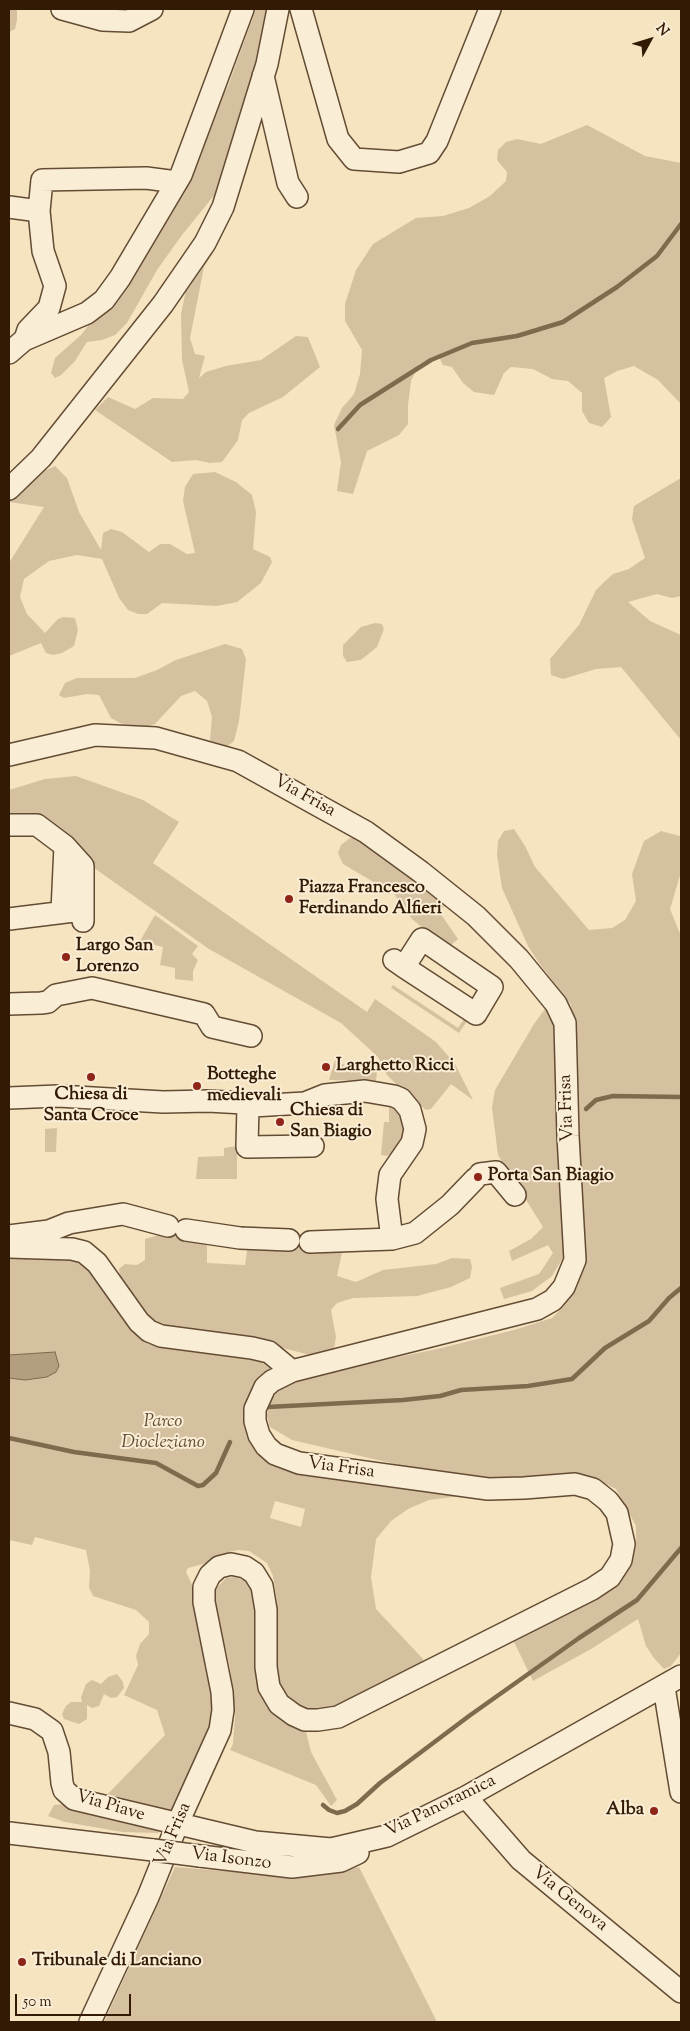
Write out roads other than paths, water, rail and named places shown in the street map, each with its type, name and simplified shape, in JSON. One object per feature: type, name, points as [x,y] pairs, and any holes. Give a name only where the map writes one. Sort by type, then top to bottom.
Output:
[{"type":"street","points":[[62,9],[102,20],[129,21],[152,9]]},
{"type":"street","points":[[16,346],[87,313],[104,300],[120,278],[177,182],[243,9]]},
{"type":"street","points":[[9,489],[47,450],[163,304],[205,243],[223,207],[263,76],[278,9]]},
{"type":"street","points":[[301,9],[338,139],[354,159],[399,162],[429,153],[437,141],[490,9]]},
{"type":"street","points":[[263,76],[288,183],[297,197]]},
{"type":"street","points":[[16,346],[49,308],[55,286],[43,251],[38,211],[42,180],[146,178],[177,182]]},
{"type":"street","points":[[9,207],[38,211]]},
{"type":"street","name":"Via Frisa","points":[[9,755],[95,735],[156,738],[238,761],[366,832],[422,872],[476,916],[520,959],[556,1004],[565,1023],[568,1136],[575,1260],[564,1287],[553,1300],[538,1309],[292,1371],[272,1381],[265,1387],[255,1409],[259,1434],[276,1454],[299,1463],[443,1484],[488,1488],[524,1488],[575,1484],[593,1489],[608,1500],[617,1513],[624,1544],[621,1560],[610,1577],[592,1589],[338,1717],[318,1720],[305,1720],[294,1715],[279,1704],[269,1688],[266,1667],[266,1610],[262,1586],[258,1580],[245,1567],[230,1564],[220,1567],[210,1575],[204,1588],[204,1602],[222,1692],[223,1710],[212,1750],[177,1825],[148,1897],[90,2022]]},
{"type":"street","points":[[9,825],[36,825],[65,846],[83,866],[76,914]]},
{"type":"street","points":[[65,846],[76,914]]},
{"type":"street","points":[[10,916],[76,914]]},
{"type":"street","points":[[9,1004],[48,1002],[56,995],[92,988],[204,1014],[207,1022],[212,1027],[251,1036]]},
{"type":"street","points":[[9,1098],[65,1097],[163,1102],[208,1101],[250,1105],[305,1103],[326,1095],[365,1091],[386,1093],[401,1099],[410,1110],[415,1129],[412,1143],[393,1169],[387,1192],[392,1239]]},
{"type":"street","points":[[250,1105],[247,1147],[313,1146]]},
{"type":"street","points":[[310,1242],[392,1239],[414,1233],[450,1206],[478,1176],[496,1172],[515,1195]]},
{"type":"street","points":[[9,1236],[48,1231],[69,1223],[123,1214],[177,1228],[240,1238],[289,1240]]},
{"type":"street","points":[[9,1247],[72,1249],[84,1252],[97,1263],[139,1322],[149,1331],[160,1336],[269,1352],[292,1371]]},
{"type":"street","points":[[673,1681],[681,1792]]},
{"type":"street","name":"Via Panoramica","points":[[177,1825],[255,1842],[331,1849],[387,1836],[466,1797],[673,1681]]},
{"type":"street","name":"Via Piave","points":[[9,1713],[35,1719],[52,1731],[60,1752],[62,1783],[68,1795],[74,1799],[177,1825]]},
{"type":"street","name":"Via Genova","points":[[466,1797],[521,1860],[681,1992]]},
{"type":"street","name":"Via Isonzo","points":[[9,1833],[292,1867],[342,1861],[384,1840],[387,1836]]},
{"type":"waterway","points":[[338,429],[360,405],[431,360],[472,343],[517,336],[563,322],[617,287],[657,256],[681,224]]},
{"type":"waterway","points":[[586,1109],[596,1100],[613,1096],[681,1097]]},
{"type":"waterway","points":[[268,1407],[403,1400],[440,1396],[461,1390],[528,1386],[572,1379],[605,1348],[649,1321],[669,1298],[681,1288]]},
{"type":"waterway","points":[[9,1438],[74,1452],[156,1463],[198,1486],[203,1485],[216,1473],[230,1442]]},
{"type":"waterway","points":[[323,1805],[337,1813],[357,1804],[380,1783],[469,1716],[579,1638],[637,1600],[681,1548]]},
{"type":"place","name":"Piazza Francesco Ferdinando Alfieri","points":[[289,899]]},
{"type":"place","name":"Largo San Lorenzo","points":[[66,957]]},
{"type":"place","name":"Larghetto Ricci","points":[[326,1067]]},
{"type":"place","name":"Chiesa di Santa Croce","points":[[91,1077]]},
{"type":"place","name":"Botteghe medievali","points":[[197,1086]]},
{"type":"place","name":"Chiesa di San Biagio","points":[[280,1122]]},
{"type":"place","name":"Porta San Biagio","points":[[478,1177]]},
{"type":"place","name":"Alba","points":[[654,1811]]},
{"type":"place","name":"Tribunale di Lanciano","points":[[22,1962]]},
{"type":"park label","name":"Parco Diocleziano","points":[[163,1434]]}]
